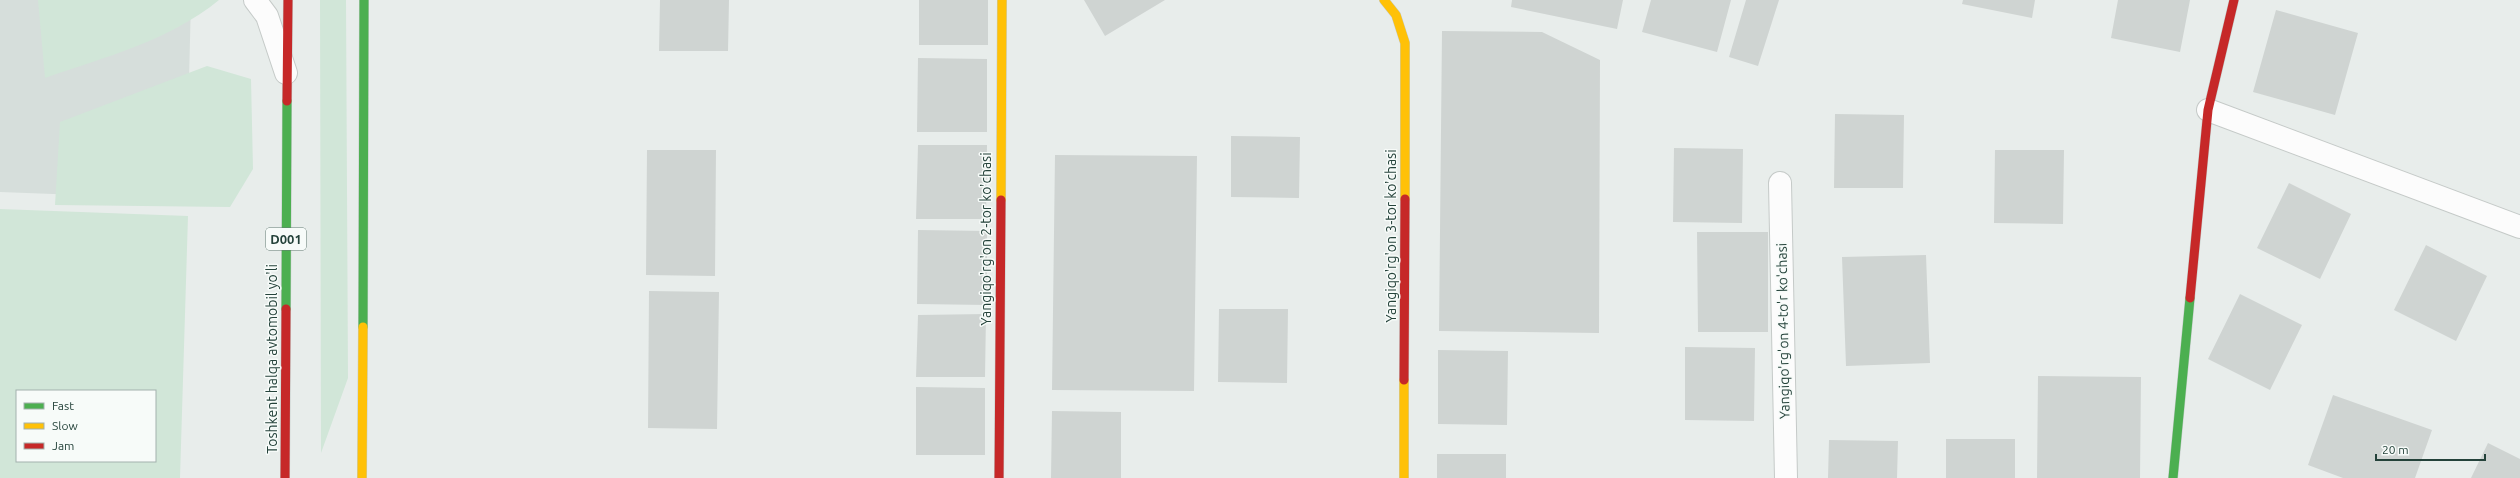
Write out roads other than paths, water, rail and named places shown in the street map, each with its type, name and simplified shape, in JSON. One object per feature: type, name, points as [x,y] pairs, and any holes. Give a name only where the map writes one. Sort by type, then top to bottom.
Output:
[{"type":"main road","name":"Toshkent halqa avtomobil yo'li","points":[[285,478],[288,0]]},
{"type":"main road","points":[[362,478],[364,0]]},
{"type":"main road","name":"Yangiqo'rg'on 2-tor ko'chasi","points":[[999,478],[1002,0]]},
{"type":"main road","name":"Yangiqo'rg'on 3-tor ko'chasi","points":[[1384,0],[1396,15],[1405,43],[1404,478]]},
{"type":"main road","points":[[2173,478],[2208,110],[2234,0]]},
{"type":"street","points":[[255,0],[267,16],[288,79]]},
{"type":"street","points":[[2208,110],[2520,227]]},
{"type":"street","name":"Yangiqo'rg'on 4-to'r ko'chasi","points":[[1780,184],[1786,478]]}]
